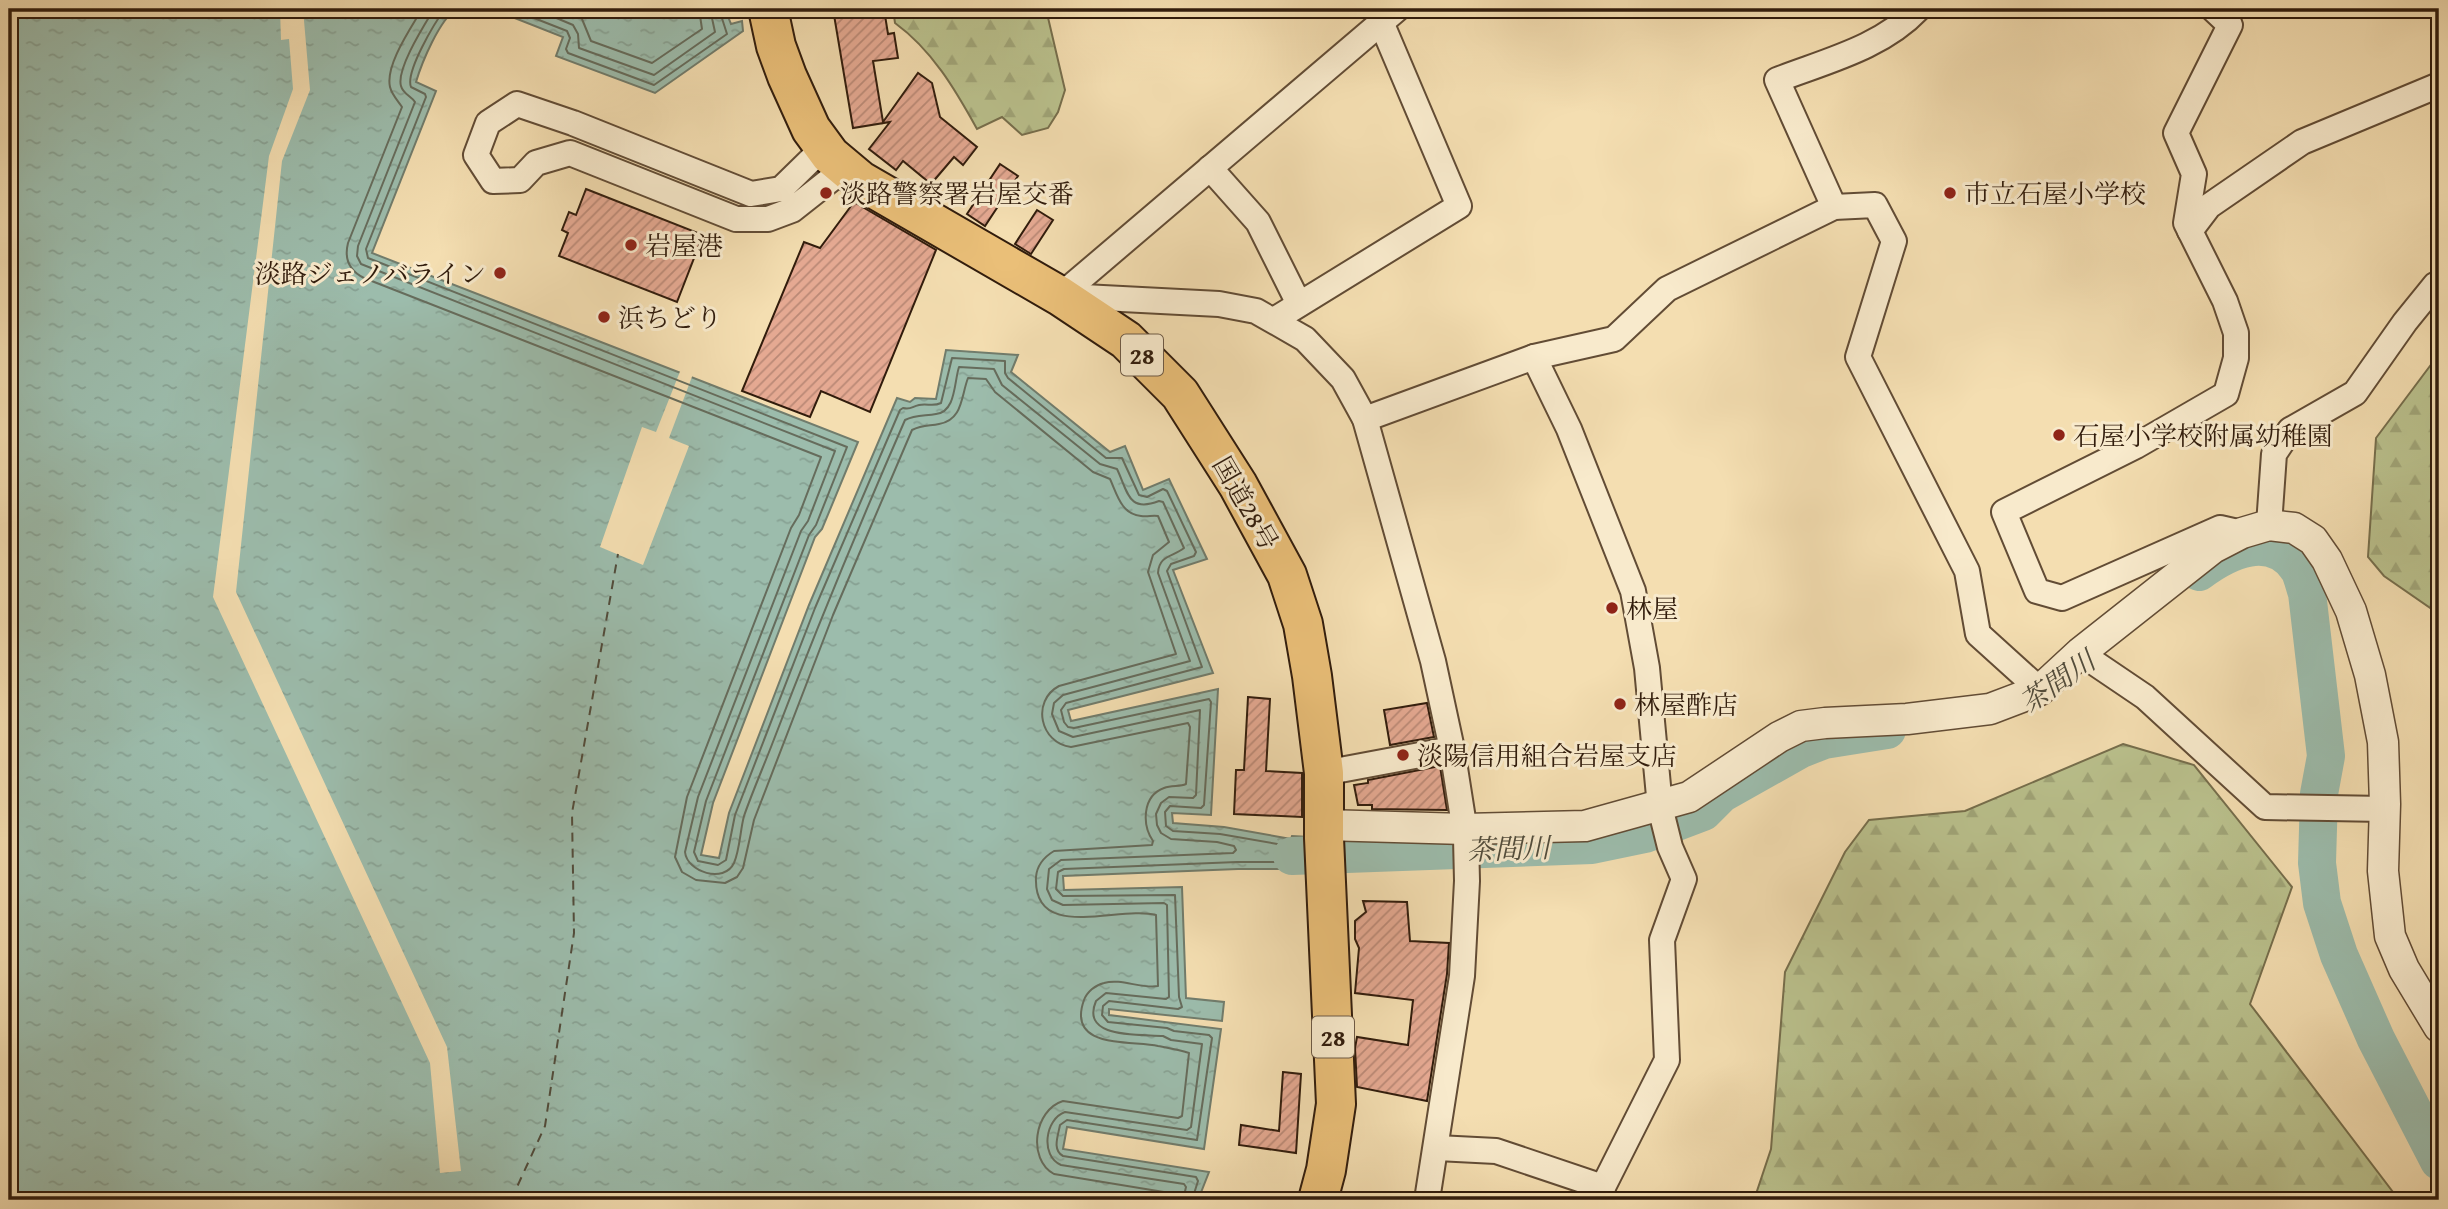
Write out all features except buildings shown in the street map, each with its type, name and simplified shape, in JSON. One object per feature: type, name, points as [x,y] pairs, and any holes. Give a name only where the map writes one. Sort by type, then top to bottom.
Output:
[{"type":"highway","name":"国道28号","points":[[768,9],[776,46],[787,76],[807,120],[834,158],[860,181],[1060,296],[1126,341],[1180,394],[1238,485],[1286,576],[1303,624],[1324,773],[1336,1104],[1326,1170],[1318,1200]]},
{"type":"street","points":[[1834,207],[1777,79],[1872,44],[1904,24],[1918,9]]},
{"type":"street","points":[[2213,9],[2230,25],[2176,133],[2194,174],[2186,223],[2225,300],[2236,333],[2236,358],[2226,394],[2136,446],[2004,512],[2037,592],[2062,598],[2220,528],[2294,528],[2313,540],[2327,560],[2351,611],[2370,675],[2383,742],[2383,871],[2390,936],[2403,969],[2439,1027]]},
{"type":"street","points":[[1060,296],[1389,16],[1459,206],[1274,320]]},
{"type":"street","points":[[2190,231],[2209,206],[2302,142],[2439,85]]},
{"type":"street","points":[[517,104],[573,123],[751,194],[781,189],[834,158],[792,210],[768,219],[736,219],[570,153],[536,163],[520,180],[493,181],[476,155],[488,123],[517,104]]},
{"type":"street","points":[[1210,167],[1258,222],[1299,304]]},
{"type":"street","points":[[1365,419],[1534,356],[1614,339],[1667,289],[1834,207],[1875,205],[1894,241],[1858,357],[1968,571],[1978,634],[2040,690]]},
{"type":"street","points":[[2256,529],[2274,454],[2290,430],[2355,393],[2405,322],[2439,283]]},
{"type":"street","points":[[1060,296],[1219,304],[1256,311],[1305,339],[1343,379],[1365,419],[1433,661],[1466,834],[1462,976],[1427,1200]]},
{"type":"street","points":[[1437,1148],[1496,1151],[1602,1194],[1667,1060],[1662,940],[1684,879],[1670,847],[1661,812],[1647,668],[1633,591],[1569,429],[1534,356]]},
{"type":"street","points":[[1325,845],[1586,826],[1661,812],[1689,797],[1779,737],[1801,726],[1907,719],[1990,709],[2040,690],[2080,653],[2213,548],[2256,529]]},
{"type":"street","points":[[2080,653],[2145,697],[2265,807],[2381,809]]},
{"type":"street","points":[[1324,773],[1452,750]]},
{"type":"green space","points":[[893,9],[1046,9],[1065,90],[1058,112],[1048,128],[1022,135],[1002,117],[977,129],[951,85],[931,58],[895,23]]},
{"type":"green space","points":[[2439,354],[2439,614],[2384,576],[2368,557],[2376,438]]},
{"type":"green space","points":[[2123,744],[2194,765],[2292,887],[2250,1004],[2399,1200],[1754,1200],[1771,1149],[1785,972],[1845,852],[1869,820],[1965,811]]},
{"type":"water","points":[[9,9],[456,9],[437,32],[416,82],[436,91],[372,253],[858,442],[822,529],[815,537],[713,803],[701,855],[719,858],[729,813],[809,605],[897,398],[910,402],[915,398],[936,399],[946,350],[1018,355],[1011,372],[1110,452],[1125,446],[1143,490],[1169,479],[1207,559],[1173,570],[1213,673],[1068,710],[1071,721],[1218,689],[1211,815],[1172,813],[1173,823],[1224,827],[1291,839],[1292,836],[1309,837],[1310,869],[1063,876],[1064,890],[1182,887],[1186,998],[1224,1002],[1222,1021],[1109,1009],[1109,1015],[1221,1029],[1204,1149],[1067,1127],[1063,1149],[1209,1172],[1198,1200],[9,1200]]},
{"type":"water","points":[[492,9],[725,9],[731,24],[742,21],[743,31],[655,93],[556,56],[563,37]]},
{"type":"pier","points":[[280,9],[303,9],[310,90],[282,161],[236,592],[447,1047],[461,1171],[440,1173],[430,1063],[213,597],[269,156],[293,89],[289,39],[281,40]]},
{"type":"pier","points":[[681,369],[693,374],[669,438],[689,446],[643,565],[600,547],[642,427],[656,432]]},
{"type":"waterway","name":"茶間川","points":[[2199,572],[2235,551],[2262,547],[2275,549],[2286,556],[2300,572],[2307,593],[2326,756],[2319,794],[2317,863],[2322,903],[2339,955],[2376,1039],[2439,1161]]},
{"type":"waterway","name":"茶間川","points":[[1292,856],[1592,845],[1645,834],[1703,812],[1721,794],[1801,749],[1824,740],[1887,730]]},
{"type":"ferry route","points":[[511,1200],[545,1126],[574,933],[572,813],[618,554]]},
{"type":"place","name":"淡路警察署岩屋交番","points":[[826,193]]},
{"type":"place","name":"市立石屋小学校","points":[[1950,193]]},
{"type":"place","name":"岩屋港","points":[[631,245]]},
{"type":"place","name":"淡路ジェノバライン","points":[[500,273]]},
{"type":"place","name":"浜ちどり","points":[[604,317]]},
{"type":"place","name":"石屋小学校附属幼稚園","points":[[2059,435]]},
{"type":"place","name":"林屋","points":[[1612,608]]},
{"type":"place","name":"林屋酢店","points":[[1620,704]]},
{"type":"place","name":"淡陽信用組合岩屋支店","points":[[1403,755]]}]
